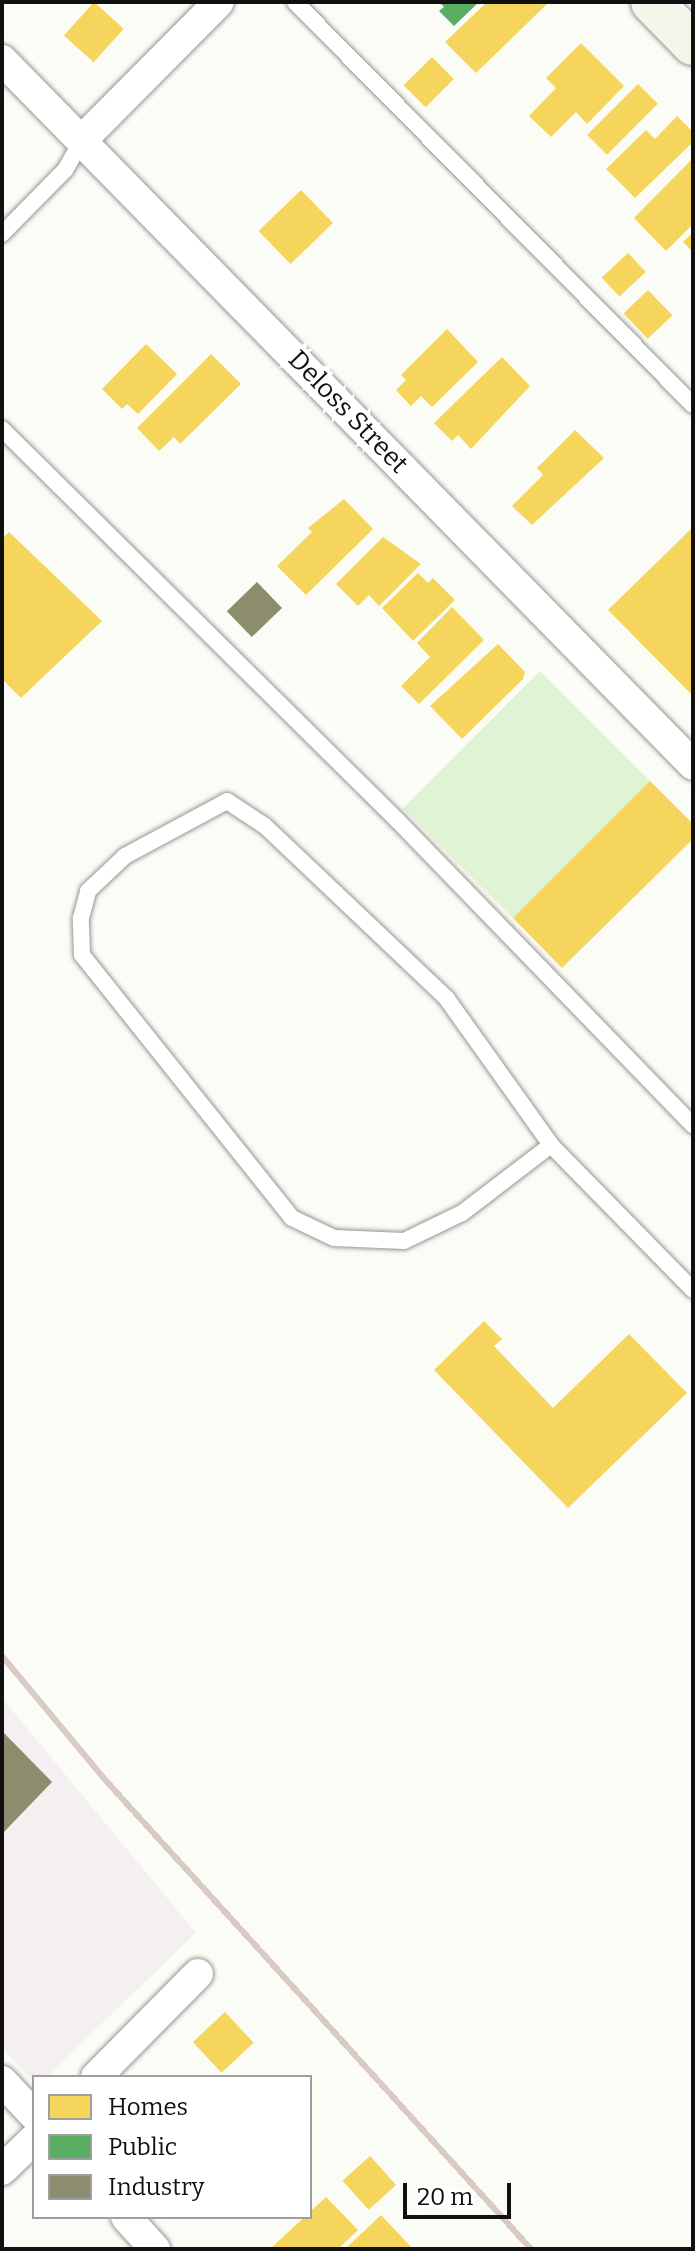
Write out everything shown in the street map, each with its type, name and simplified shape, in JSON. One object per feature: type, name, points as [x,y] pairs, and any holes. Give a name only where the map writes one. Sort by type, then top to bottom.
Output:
[{"type":"main road","points":[[652,2],[693,44]]},
{"type":"street","points":[[82,140],[219,2]]},
{"type":"street","name":"Deloss Street","points":[[2,60],[693,765]]},
{"type":"street","points":[[98,2075],[198,1974]]},
{"type":"street","points":[[2,2081],[32,2113]]},
{"type":"street","points":[[2,2170],[32,2141]]},
{"type":"street","points":[[128,2219],[155,2249]]},
{"type":"lane","points":[[295,2],[693,405]]},
{"type":"lane","points":[[2,234],[65,170],[82,140]]},
{"type":"lane","points":[[2,429],[398,821],[693,1125]]},
{"type":"lane","points":[[551,1145],[462,1213],[404,1241],[334,1238],[292,1218],[82,955],[81,918],[88,891],[125,856],[227,801],[265,826],[355,906],[447,999],[551,1145],[693,1290]]},
{"type":"shaded area","points":[[2,1698],[196,1933],[48,2075],[32,2075],[32,2081],[2,2047]]},
{"type":"green space","points":[[540,671],[650,781],[513,918],[403,808]]},
{"type":"building: Homes","points":[[94,2],[124,29],[94,62],[64,35]]},
{"type":"building: Homes","points":[[487,2],[547,4],[476,73],[445,42]]},
{"type":"building: Homes","points":[[581,43],[624,86],[587,124],[576,112],[551,137],[529,116],[556,88],[546,78]]},
{"type":"building: Homes","points":[[432,57],[454,79],[426,107],[404,85]]},
{"type":"building: Homes","points":[[638,84],[658,104],[607,155],[587,135]]},
{"type":"building: Homes","points":[[677,116],[693,132],[693,142],[635,198],[606,169],[646,130],[655,139]]},
{"type":"building: Homes","points":[[693,158],[693,224],[666,251],[634,218]]},
{"type":"building: Homes","points":[[301,190],[333,223],[291,264],[259,231]]},
{"type":"building: Homes","points":[[693,232],[693,252],[683,242]]},
{"type":"building: Homes","points":[[628,253],[646,272],[619,297],[602,278]]},
{"type":"building: Homes","points":[[648,290],[672,315],[648,339],[624,314]]},
{"type":"building: Homes","points":[[447,329],[478,362],[432,407],[421,396],[411,406],[396,390],[406,380],[401,375]]},
{"type":"building: Homes","points":[[146,344],[177,374],[138,414],[127,404],[122,409],[102,389]]},
{"type":"building: Homes","points":[[211,354],[241,384],[180,444],[174,437],[159,451],[137,428]]},
{"type":"building: Homes","points":[[502,357],[530,386],[471,449],[458,435],[452,441],[434,423]]},
{"type":"building: Homes","points":[[575,430],[604,458],[532,525],[512,506],[543,475],[537,468]]},
{"type":"building: Homes","points":[[344,499],[373,529],[306,595],[277,566],[312,532],[308,528]]},
{"type":"building: Homes","points":[[693,527],[693,696],[608,610]]},
{"type":"building: Homes","points":[[9,532],[102,621],[21,698],[2,679],[2,539]]},
{"type":"building: Homes","points":[[383,537],[421,564],[379,606],[369,595],[358,606],[336,584]]},
{"type":"building: Homes","points":[[418,573],[428,583],[433,578],[455,600],[413,641],[382,608]]},
{"type":"building: Homes","points":[[452,607],[484,640],[419,704],[401,686],[430,657],[417,643]]},
{"type":"building: Homes","points":[[498,644],[525,672],[523,679],[462,739],[430,706]]},
{"type":"building: Homes","points":[[650,781],[693,824],[693,839],[562,968],[513,918]]},
{"type":"building: Homes","points":[[484,1321],[502,1339],[494,1346],[553,1408],[629,1334],[687,1393],[568,1508],[434,1370]]},
{"type":"building: Homes","points":[[225,2012],[254,2043],[221,2073],[193,2042]]},
{"type":"building: Homes","points":[[370,2156],[396,2185],[369,2210],[343,2181]]},
{"type":"building: Homes","points":[[326,2197],[358,2230],[338,2249],[270,2249],[302,2219],[312,2219],[312,2210]]},
{"type":"building: Homes","points":[[381,2215],[413,2249],[345,2249]]},
{"type":"building: Public","points":[[439,2],[479,2],[454,26],[439,11],[444,7]]},
{"type":"building: Industry","points":[[257,582],[282,608],[252,637],[227,611]]},
{"type":"building: Industry","points":[[2,1731],[52,1782],[2,1834]]},
{"type":"railway","points":[[2,1656],[108,1783],[531,2249]]}]
